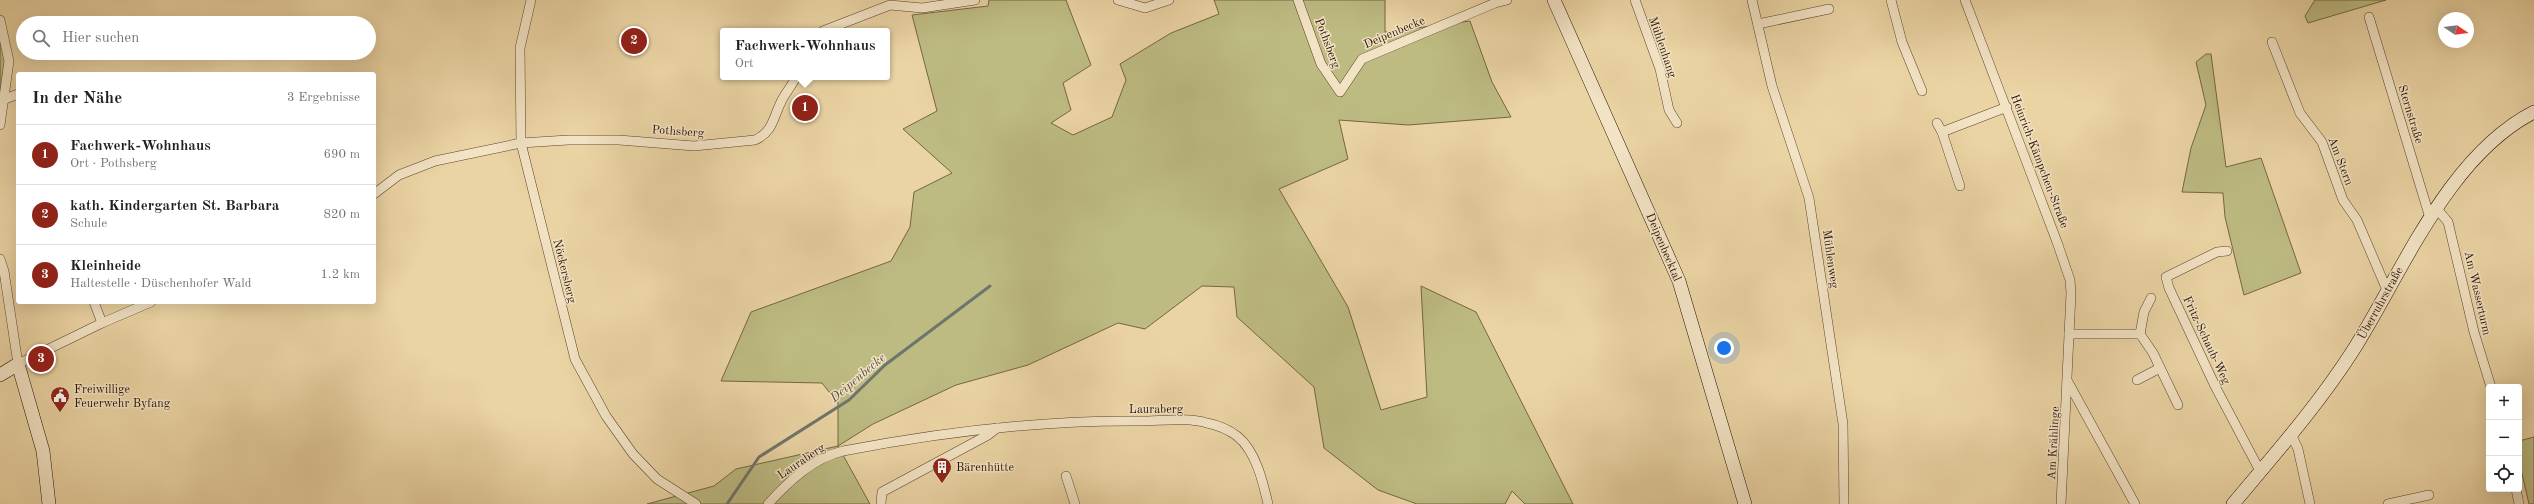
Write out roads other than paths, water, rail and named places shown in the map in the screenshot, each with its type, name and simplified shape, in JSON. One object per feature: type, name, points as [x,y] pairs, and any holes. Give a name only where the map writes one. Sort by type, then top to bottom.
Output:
[{"type":"main road","name":"Deipenbecktal","points":[[1554,0],[1679,281],[1745,504]]},
{"type":"main road","name":"Überruhrstraße","points":[[2233,504],[2291,434],[2354,348],[2434,213],[2479,155],[2511,125],[2534,112]]},
{"type":"main road","points":[[0,375],[18,364],[43,451],[49,504]]},
{"type":"street","name":"Nöckersberg","points":[[530,0],[520,48],[521,144],[578,364],[606,416],[633,454],[657,479],[696,504]]},
{"type":"street","points":[[831,28],[890,5],[922,8],[975,0]]},
{"type":"street","points":[[1118,0],[1145,8],[1168,0]]},
{"type":"street","name":"Pothsberg","points":[[1298,0],[1321,64],[1340,92]]},
{"type":"street","name":"Deipenbecke","points":[[1340,92],[1362,59],[1494,1],[1507,0]]},
{"type":"street","name":"Mühlenhang","points":[[1635,0],[1660,69],[1669,110],[1677,123]]},
{"type":"street","name":"Mühlenweg","points":[[1752,0],[1772,86],[1809,198],[1843,424],[1844,504]]},
{"type":"street","points":[[1891,0],[1902,42],[1922,91]]},
{"type":"street","name":"Heinrich-Kämpchen-Straße","points":[[1965,0],[2007,107],[2066,267],[2071,293],[2068,382],[2135,504]]},
{"type":"street","points":[[1758,24],[1829,9]]},
{"type":"street","name":"Sternstraße","points":[[2369,17],[2434,213]]},
{"type":"street","points":[[0,20],[9,61],[0,125]]},
{"type":"street","name":"Am Stern","points":[[2272,42],[2300,113],[2314,128],[2322,142],[2343,200],[2357,220],[2387,290]]},
{"type":"street","name":"Pothsberg","points":[[376,192],[399,175],[435,161],[521,144],[568,140],[625,140],[694,146],[755,140],[764,136],[771,129],[782,100],[794,80]]},
{"type":"street","points":[[4,99],[16,95]]},
{"type":"street","points":[[1942,132],[2007,107]]},
{"type":"street","points":[[1937,123],[1942,132],[1960,186]]},
{"type":"street","name":"Am Wasserturm","points":[[2434,213],[2448,222],[2474,332],[2490,384]]},
{"type":"street","name":"Fritz-Schaub-Weg","points":[[2227,251],[2218,252],[2166,277],[2169,288],[2216,388],[2260,472]]},
{"type":"street","points":[[0,259],[4,271],[18,364],[102,323],[146,304]]},
{"type":"street","points":[[2140,334],[2144,312],[2151,298]]},
{"type":"street","points":[[95,304],[102,323]]},
{"type":"street","points":[[2069,334],[2140,334],[2146,341],[2178,405]]},
{"type":"street","points":[[2137,380],[2160,368]]},
{"type":"street","name":"Am Krählinge","points":[[2061,504],[2068,382]]},
{"type":"street","name":"Lauraberg","points":[[768,504],[784,486],[831,454],[875,445],[997,428],[1116,420],[1206,422],[1238,437],[1250,451],[1259,471],[1268,504]]},
{"type":"street","name":"Lauraberg","points":[[881,504],[882,492],[988,435],[997,428]]},
{"type":"street","points":[[2291,434],[2298,449],[2310,504]]},
{"type":"street","points":[[1066,476],[1075,504]]},
{"type":"street","points":[[2517,492],[2519,504]]},
{"type":"street","points":[[2388,504],[2429,495]]},
{"type":"waterway","name":"Deipenbecke","points":[[727,504],[759,457],[849,400],[885,365],[990,286]]},
{"type":"place","name":"kath. Kindergarten St. Barbara","points":[[634,41]]},
{"type":"place","name":"Fachwerk-Wohnhaus","points":[[805,108]]},
{"type":"place","name":"Kleinheide","points":[[41,359]]},
{"type":"place","name":"Freiwillige Feuerwehr Byfang","points":[[60,413]]},
{"type":"place","name":"Bärenhütte","points":[[942,484]]}]
